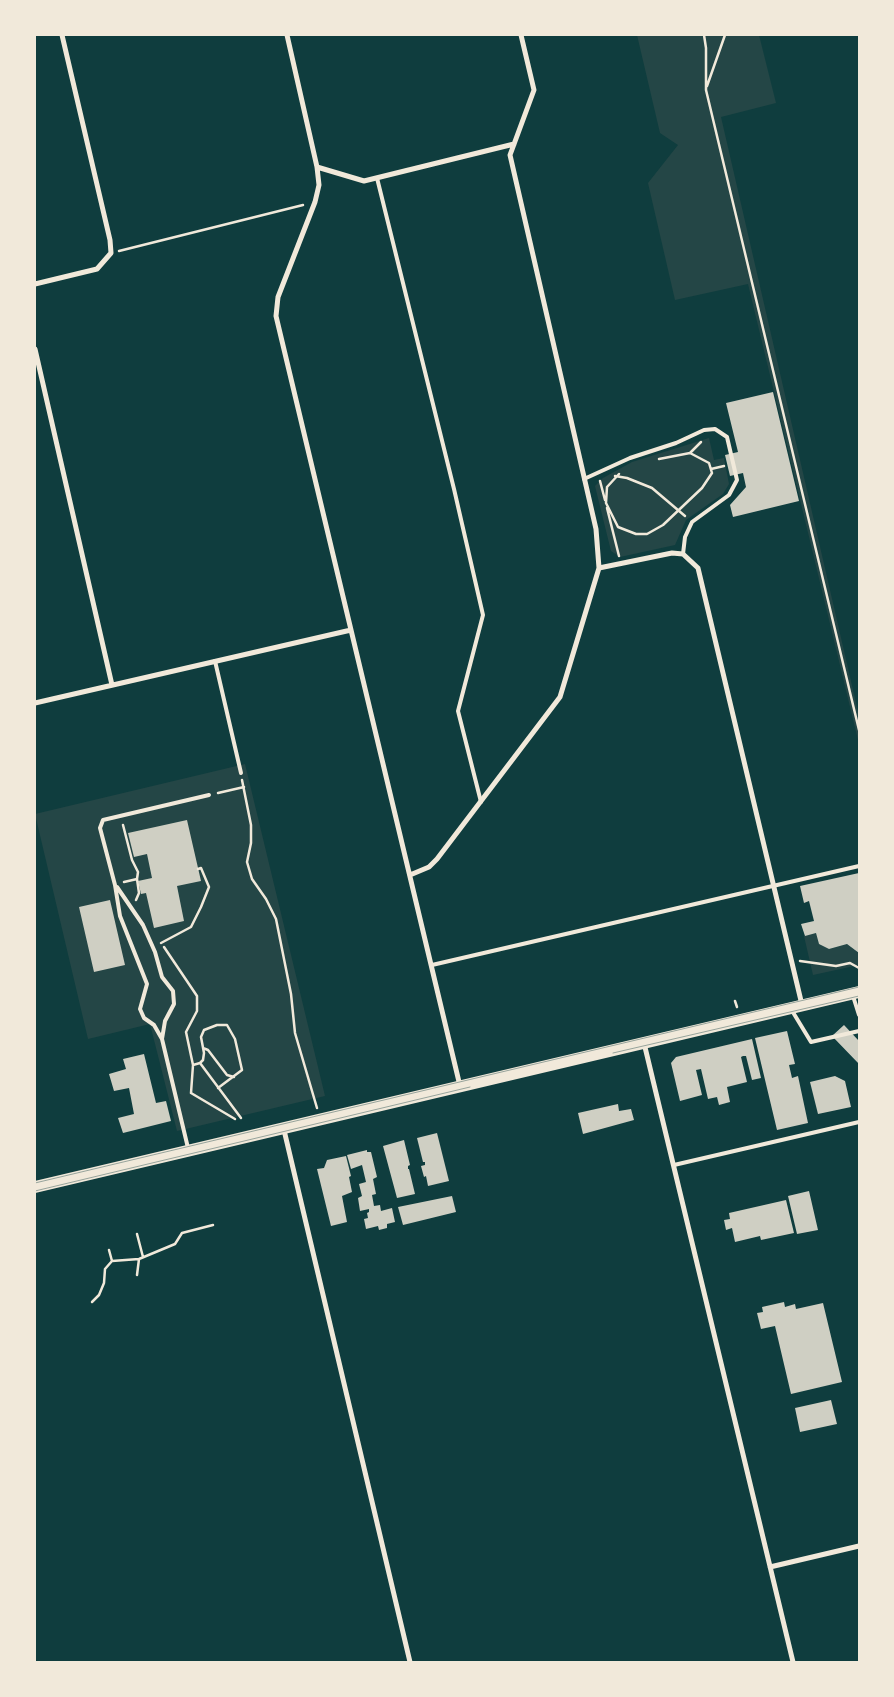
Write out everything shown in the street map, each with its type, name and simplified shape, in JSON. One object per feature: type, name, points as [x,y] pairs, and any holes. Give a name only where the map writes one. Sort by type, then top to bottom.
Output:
[{"type":"main road","points":[[35,1187],[856,993]]},
{"type":"street","points":[[35,284],[97,269],[111,253],[110,240],[62,35]]},
{"type":"street","points":[[287,35],[318,167],[319,185],[315,202],[278,297],[276,316],[460,1086]]},
{"type":"street","points":[[410,875],[429,867],[437,859],[560,697],[599,568],[596,529],[510,155],[534,90],[521,35]]},
{"type":"street","points":[[318,167],[364,181],[514,144]]},
{"type":"street","points":[[35,349],[112,685]]},
{"type":"street","points":[[599,568],[672,552],[683,554],[698,568],[791,960],[796,1006]]},
{"type":"street","points":[[35,703],[352,630]]},
{"type":"street","points":[[644,1042],[793,1662]]},
{"type":"street","points":[[283,1128],[410,1662]]},
{"type":"street","points":[[770,1567],[859,1546]]},
{"type":"lane","points":[[377,178],[454,489],[483,615],[458,711],[481,802]]},
{"type":"lane","points":[[584,479],[630,458],[676,443],[704,430],[715,430],[727,437],[737,480],[728,495],[692,522],[685,537],[683,554]]},
{"type":"lane","points":[[215,662],[241,773]]},
{"type":"lane","points":[[188,1150],[162,1040],[154,1025],[144,1018],[140,1009],[146,984],[120,916],[115,884],[100,828],[103,820],[209,794]]},
{"type":"lane","points":[[432,966],[859,866]]},
{"type":"lane","points":[[115,884],[143,925],[155,952],[162,977],[174,991],[174,1004],[165,1021],[162,1040]]},
{"type":"lane","points":[[856,993],[859,1014]]},
{"type":"lane","points":[[796,1006],[811,1042],[859,1031]]},
{"type":"lane","points":[[674,1166],[859,1122]]},
{"type":"path","points":[[704,35],[706,48],[706,90],[859,730]]},
{"type":"path","points":[[706,90],[725,35]]},
{"type":"path","points":[[111,253],[315,202]]},
{"type":"path","points":[[657,460],[690,453],[715,430]]},
{"type":"path","points":[[624,471],[616,476],[607,486],[606,503],[618,527],[636,534],[647,534],[663,524],[702,488],[712,473],[709,463],[690,453]]},
{"type":"path","points":[[620,563],[598,473],[627,478],[652,488],[692,522]]},
{"type":"path","points":[[241,773],[251,825],[251,843],[247,862],[252,879],[266,899],[276,919],[292,994],[296,1033],[317,1106],[316,1120]]},
{"type":"path","points":[[209,794],[244,787]]},
{"type":"path","points":[[121,815],[132,860],[138,872],[139,893],[136,902]]},
{"type":"path","points":[[161,943],[191,927],[209,887],[201,868],[198,869]]},
{"type":"path","points":[[163,947],[197,996],[197,1011],[186,1032],[194,1065],[191,1093],[235,1119]]},
{"type":"path","points":[[791,960],[836,966],[850,963],[859,968]]},
{"type":"path","points":[[194,1065],[203,1060],[201,1037],[204,1030],[217,1025],[227,1025],[235,1039],[242,1070],[234,1078],[218,1088]]},
{"type":"path","points":[[203,1048],[208,1050],[227,1075],[234,1078]]},
{"type":"path","points":[[200,1063],[241,1118]]},
{"type":"path","points":[[92,1302],[99,1295],[104,1283],[105,1268],[112,1261],[143,1257],[175,1244],[182,1233],[213,1225]]},
{"type":"path","points":[[137,1234],[143,1257]]},
{"type":"path","points":[[109,1250],[112,1261]]},
{"type":"path","points":[[137,1275],[139,1258]]},
{"type":"shaded area","points":[[637,35],[759,35],[776,103],[721,117],[859,716],[859,744],[748,284],[675,300],[648,183],[678,145],[660,133]]},
{"type":"shaded area","points":[[709,438],[714,460],[724,458],[729,484],[723,494],[686,520],[675,545],[620,557],[611,551],[595,486],[603,478],[632,462]]},
{"type":"shaded area","points":[[245,764],[325,1096],[177,1131],[150,1024],[88,1039],[35,814]]},
{"type":"shaded area","points":[[816,933],[819,944],[829,949],[847,944],[859,953],[859,965],[813,975],[804,936]]},
{"type":"building","points":[[773,392],[799,501],[733,517],[730,505],[746,487],[743,473],[730,476],[725,455],[738,452],[726,403]]},
{"type":"building","points":[[187,820],[201,881],[177,886],[184,921],[154,928],[146,893],[141,894],[138,881],[152,878],[147,854],[134,857],[128,833]]},
{"type":"building","points":[[859,873],[859,953],[847,944],[829,949],[819,944],[816,933],[805,936],[801,924],[814,921],[809,901],[804,903],[800,886]]},
{"type":"building","points":[[110,900],[125,965],[94,972],[79,907]]},
{"type":"building","points":[[844,1025],[859,1041],[859,1064],[832,1036]]},
{"type":"building","points":[[787,1031],[795,1064],[789,1065],[792,1078],[798,1076],[808,1123],[777,1130],[755,1038]]},
{"type":"building","points":[[752,1039],[761,1078],[752,1080],[746,1056],[743,1056],[741,1057],[747,1082],[727,1087],[730,1102],[719,1105],[717,1097],[708,1099],[701,1069],[696,1070],[702,1095],[680,1101],[671,1063],[676,1057]]},
{"type":"building","points":[[144,1054],[156,1103],[166,1101],[171,1121],[123,1133],[118,1118],[134,1114],[129,1088],[114,1091],[109,1074],[126,1069],[123,1059]]},
{"type":"building","points":[[835,1076],[845,1081],[851,1107],[818,1114],[810,1082]]},
{"type":"building","points":[[618,1104],[619,1111],[631,1109],[634,1120],[583,1134],[578,1113]]},
{"type":"building","points":[[437,1133],[449,1181],[428,1186],[421,1166],[425,1165],[425,1162],[423,1162],[417,1138]]},
{"type":"building","points":[[404,1140],[410,1165],[408,1169],[415,1194],[397,1198],[383,1146]]},
{"type":"building","points":[[367,1150],[367,1152],[371,1152],[377,1177],[373,1179],[376,1194],[372,1195],[374,1206],[380,1205],[381,1211],[392,1208],[395,1222],[387,1224],[387,1228],[379,1230],[378,1226],[366,1229],[364,1219],[368,1218],[367,1213],[369,1209],[360,1211],[358,1198],[362,1196],[359,1184],[366,1182],[362,1165],[351,1169],[347,1155]]},
{"type":"building","points":[[346,1156],[351,1176],[349,1177],[352,1192],[342,1196],[347,1222],[331,1226],[317,1169],[324,1168],[327,1160]]},
{"type":"building","points":[[809,1191],[818,1230],[797,1234],[788,1196]]},
{"type":"building","points":[[452,1196],[456,1212],[403,1225],[398,1207]]},
{"type":"building","points":[[786,1200],[794,1233],[761,1240],[760,1236],[735,1242],[732,1228],[726,1230],[724,1220],[730,1219],[729,1213]]},
{"type":"building","points":[[784,1302],[785,1307],[795,1304],[796,1309],[823,1303],[842,1382],[791,1394],[775,1326],[761,1329],[757,1313],[763,1312],[762,1307]]},
{"type":"building","points":[[831,1400],[837,1424],[800,1432],[795,1408]]},
{"type":"tram line","points":[[35,1183],[859,987]]},
{"type":"tram line","points":[[613,1053],[859,996]]},
{"type":"tram line","points":[[35,1191],[470,1087]]}]
